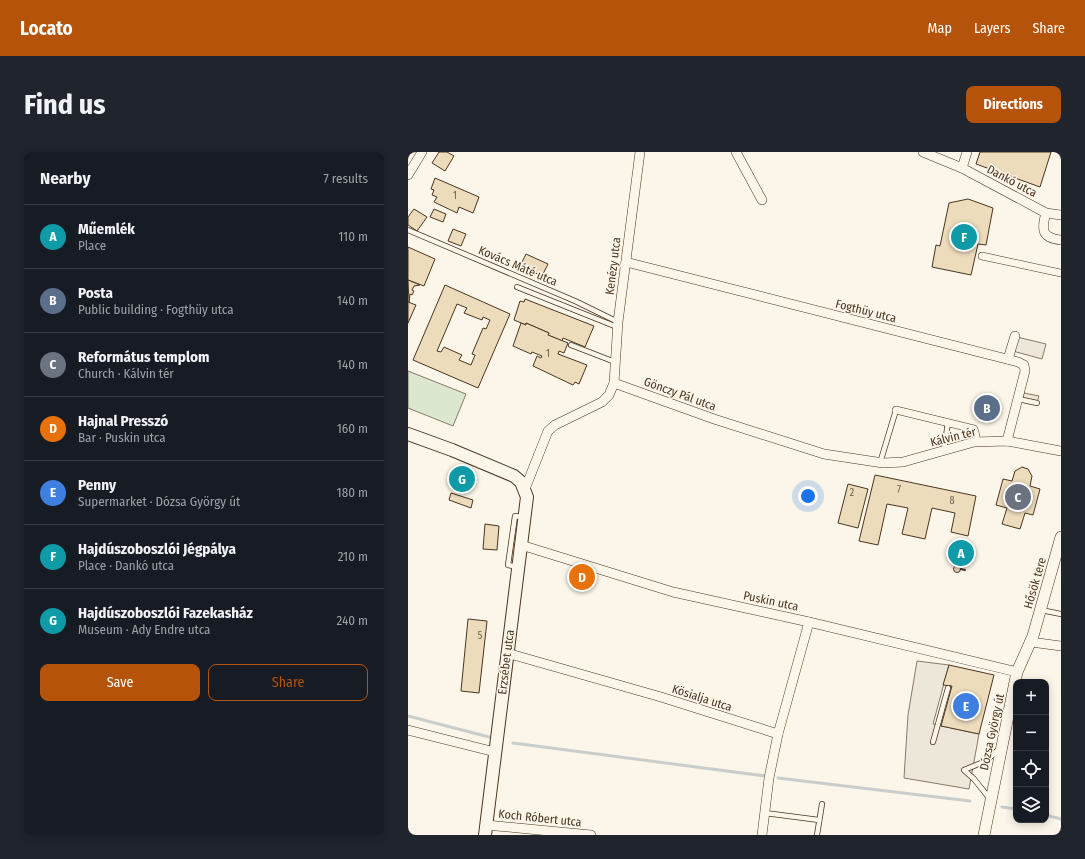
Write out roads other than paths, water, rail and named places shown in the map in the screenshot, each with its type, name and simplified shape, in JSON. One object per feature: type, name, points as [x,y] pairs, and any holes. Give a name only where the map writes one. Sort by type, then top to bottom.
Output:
[{"type":"main road","points":[[408,434],[452,450],[514,476],[521,482],[525,489]]},
{"type":"main road","name":"Erzsébet utca","points":[[485,830],[525,518],[527,497],[525,489]]},
{"type":"street","points":[[408,175],[422,152]]},
{"type":"street","name":"Kenézy utca","points":[[614,383],[626,262],[640,152]]},
{"type":"street","points":[[736,152],[762,200]]},
{"type":"street","name":"Dankó utca","points":[[923,152],[962,168],[1046,213],[1061,215]]},
{"type":"street","points":[[962,168],[967,152]]},
{"type":"street","name":"Dankó utca","points":[[1046,213],[1042,225],[1046,235],[1051,239],[1061,240]]},
{"type":"street","points":[[982,256],[1061,273]]},
{"type":"street","name":"Fogthüy utca","points":[[626,262],[1007,359],[1024,365],[1025,371],[1007,441]]},
{"type":"street","points":[[1007,359],[1015,336]]},
{"type":"street","points":[[525,489],[548,431],[555,425],[602,402],[609,395],[614,383]]},
{"type":"street","name":"Gönczy Pál utca","points":[[614,383],[714,419],[824,454],[880,462]]},
{"type":"street","points":[[896,410],[974,429],[976,436]]},
{"type":"street","name":"Kálvin tér","points":[[880,462],[904,462],[974,442],[1007,441],[1059,451]]},
{"type":"street","name":"Hősök tere","points":[[1032,640],[1061,537]]},
{"type":"street","name":"Puskin utca","points":[[521,545],[673,592],[809,622],[1017,672]]},
{"type":"street","points":[[762,835],[769,778],[778,734],[809,622]]},
{"type":"street","points":[[1032,640],[1061,646]]},
{"type":"street","name":"Dózsa György út","points":[[984,835],[990,799],[1003,746],[1017,672],[1032,640]]},
{"type":"street","name":"Kösialja utca","points":[[507,653],[662,697],[778,734]]},
{"type":"street","points":[[408,730],[495,752]]},
{"type":"street","name":"Koch Róbert utca","points":[[485,830],[591,835]]},
{"type":"lane","name":"Kovács Máté utca","points":[[408,230],[568,298],[619,325]]},
{"type":"lane","points":[[517,288],[619,325]]},
{"type":"lane","points":[[571,345],[617,363]]},
{"type":"lane","points":[[1018,398],[1037,403]]},
{"type":"lane","points":[[880,462],[896,410]]},
{"type":"lane","points":[[944,451],[948,422]]},
{"type":"lane","points":[[518,567],[508,565],[515,516],[525,518]]},
{"type":"lane","points":[[1040,610],[1061,614]]},
{"type":"lane","points":[[933,742],[948,688]]},
{"type":"lane","points":[[990,799],[974,779],[964,770],[986,761],[1003,746]]},
{"type":"lane","points":[[817,835],[822,804]]},
{"type":"lane","points":[[765,813],[819,820]]},
{"type":"waterway","points":[[408,716],[489,737]]},
{"type":"waterway","points":[[513,743],[765,776]]},
{"type":"waterway","points":[[778,778],[970,801]]},
{"type":"waterway","points":[[1002,807],[1013,809]]},
{"type":"waterway","points":[[1049,816],[1061,819]]},
{"type":"place","name":"Hajdúszoboszlói Jégpálya","points":[[964,237]]},
{"type":"place","name":"Posta","points":[[987,408]]},
{"type":"place","name":"Hajdúszoboszlói Fazekasház","points":[[462,479]]},
{"type":"place","name":"Református templom","points":[[1018,497]]},
{"type":"place","name":"Műemlék","points":[[961,553]]},
{"type":"place","name":"Hajnal Presszó","points":[[582,577]]},
{"type":"place","name":"Penny","points":[[966,706]]}]
